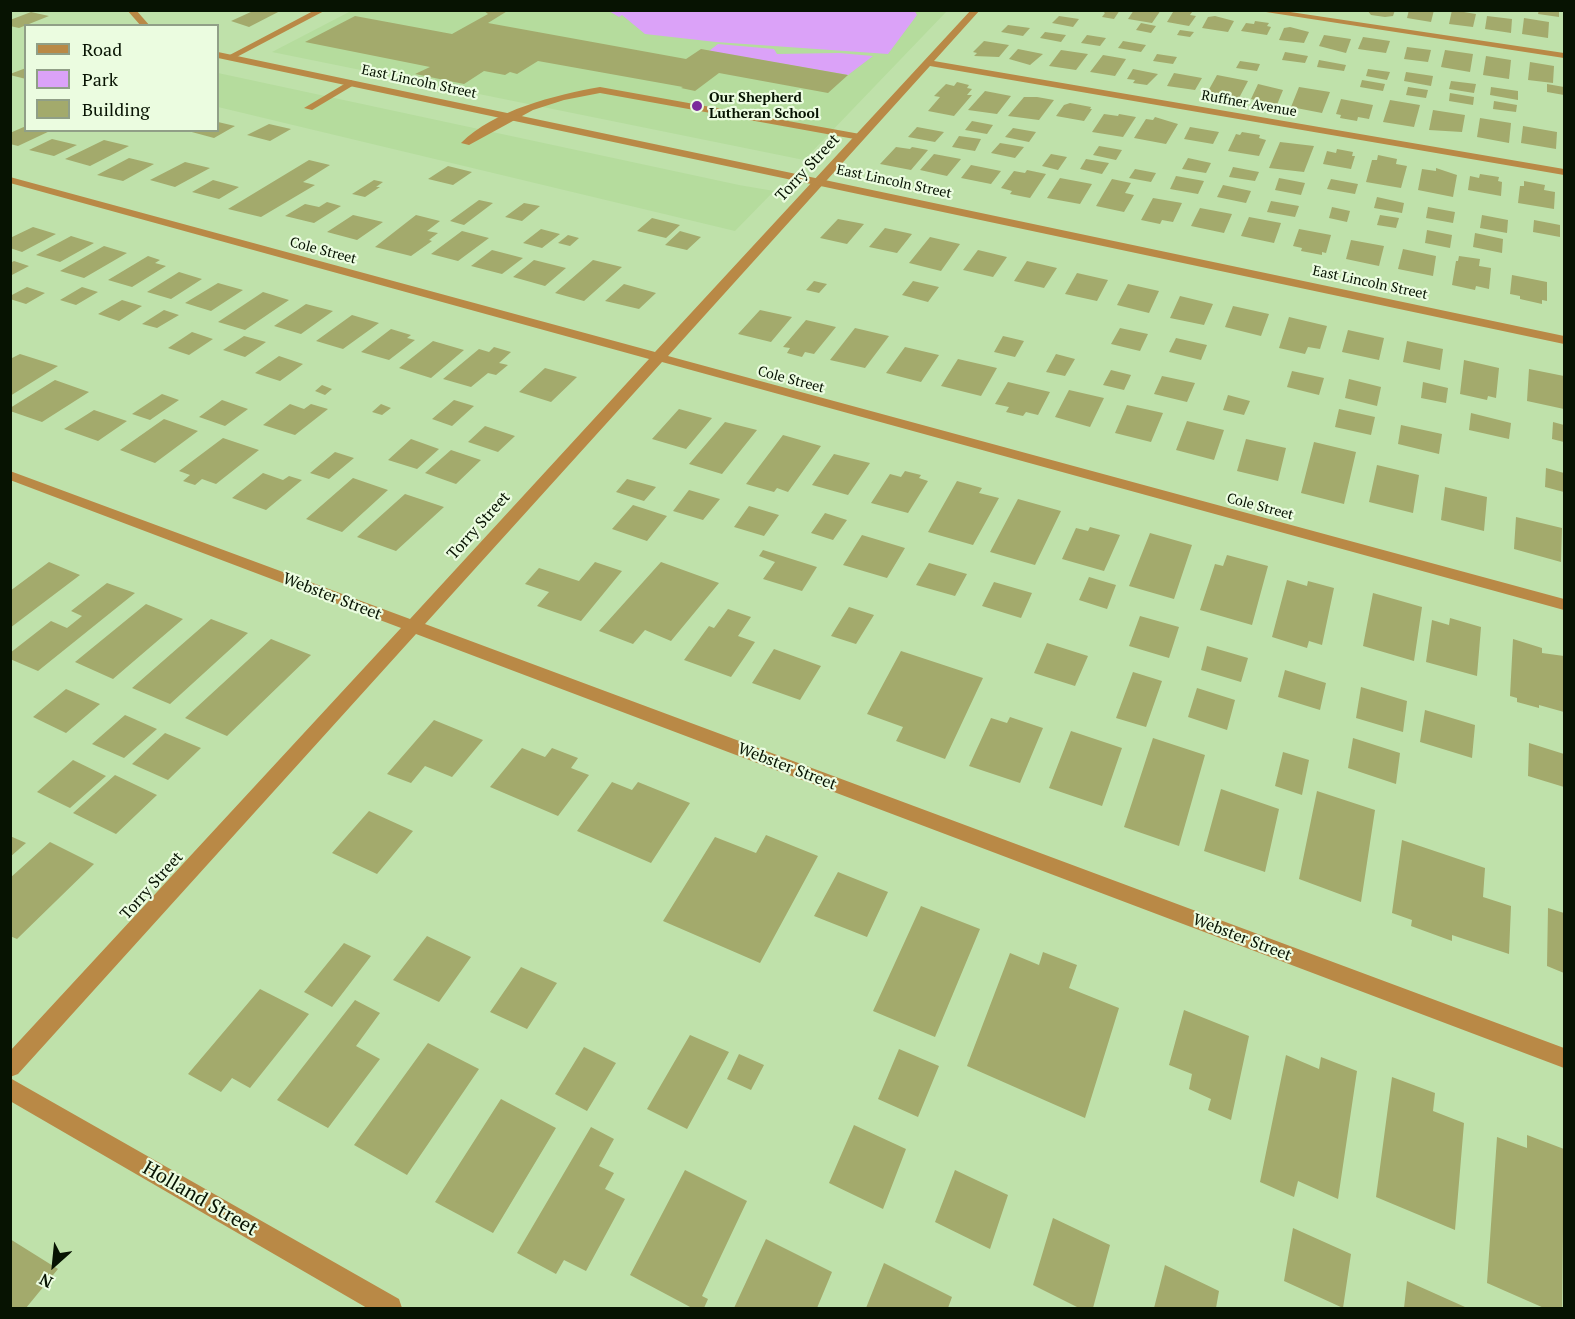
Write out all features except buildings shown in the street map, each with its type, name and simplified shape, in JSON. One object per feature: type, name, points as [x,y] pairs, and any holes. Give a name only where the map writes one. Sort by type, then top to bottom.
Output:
[{"type":"street","points":[[131,10],[144,24]]},
{"type":"street","points":[[223,56],[322,10]]},
{"type":"street","name":"Torry Street","points":[[10,1067],[976,10]]},
{"type":"street","points":[[1257,10],[1564,56]]},
{"type":"street","name":"East Lincoln Street","points":[[223,56],[1564,340]]},
{"type":"street","name":"Ruffner Avenue","points":[[930,63],[1564,172]]},
{"type":"street","points":[[309,108],[351,83]]},
{"type":"street","points":[[466,143],[507,116],[531,105],[574,93],[600,90],[639,95],[860,138]]},
{"type":"street","name":"Cole Street","points":[[10,180],[1564,606]]},
{"type":"street","name":"Webster Street","points":[[10,475],[1564,1058]]},
{"type":"street","name":"Holland Street","points":[[10,1089],[390,1308]]},
{"type":"shaded area","name":"Our Shepherd Lutheran School","points":[[351,11],[947,11],[804,160],[272,52]]},
{"type":"shaded area","points":[[219,73],[774,191],[735,231],[219,107]]},
{"type":"green space","points":[[914,10],[917,15],[888,54],[716,42],[645,34],[622,15],[619,17],[609,11]]},
{"type":"green space","points":[[718,44],[774,49],[777,54],[839,53],[873,56],[848,75],[709,51]]},
{"type":"place","name":"Our Shepherd Lutheran School","points":[[697,106]]}]
